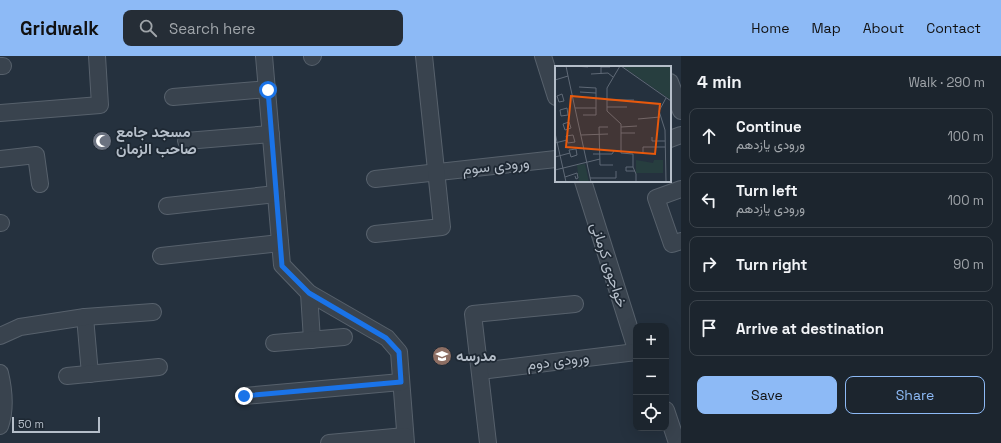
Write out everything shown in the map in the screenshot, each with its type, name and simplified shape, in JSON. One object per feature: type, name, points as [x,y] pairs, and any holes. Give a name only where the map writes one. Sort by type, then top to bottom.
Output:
[{"type":"street","points":[[0,113],[100,105],[97,56]]},
{"type":"street","points":[[264,56],[282,266],[309,293],[386,338],[399,352],[405,440],[329,443]]},
{"type":"street","points":[[374,234],[442,227],[424,56]]},
{"type":"street","points":[[543,56],[555,94]]},
{"type":"street","points":[[551,56],[555,70]]},
{"type":"street","points":[[671,84],[681,109]]},
{"type":"street","points":[[173,97],[268,90]]},
{"type":"street","points":[[186,141],[271,134]]},
{"type":"street","points":[[671,139],[681,135]]},
{"type":"street","points":[[0,159],[36,155],[40,184]]},
{"type":"street","name":"ورودی سوم","points":[[374,179],[555,159]]},
{"type":"street","name":"خواجوی کرمانی","points":[[583,182],[633,339]]},
{"type":"street","name":"خواجوی کرمانی","points":[[591,182],[637,323]]},
{"type":"street","points":[[681,189],[656,198],[672,244],[681,241]]},
{"type":"street","points":[[167,206],[276,194]]},
{"type":"street","points":[[161,256],[280,243]]},
{"type":"street","points":[[309,293],[312,340]]},
{"type":"street","points":[[488,443],[473,314],[575,304]]},
{"type":"street","points":[[0,336],[20,327],[85,317],[153,312]]},
{"type":"street","points":[[85,317],[90,374]]},
{"type":"street","points":[[274,343],[344,337]]},
{"type":"street","name":"ورودی دوم","points":[[480,371],[633,352]]},
{"type":"street","points":[[67,376],[159,367]]},
{"type":"street","points":[[0,373],[3,384],[4,405],[0,426]]},
{"type":"street","points":[[244,396],[401,382]]},
{"type":"street","points":[[669,419],[677,443]]},
{"type":"street","points":[[662,431],[666,443]]},
{"type":"place","name":"مسجد جامع صاحب الزمان","points":[[102,141]]},
{"type":"place","name":"مدرسه","points":[[442,356]]},
{"type":"route","points":[[244,396],[401,382],[399,352],[386,338],[309,293],[282,266],[268,90]]}]
